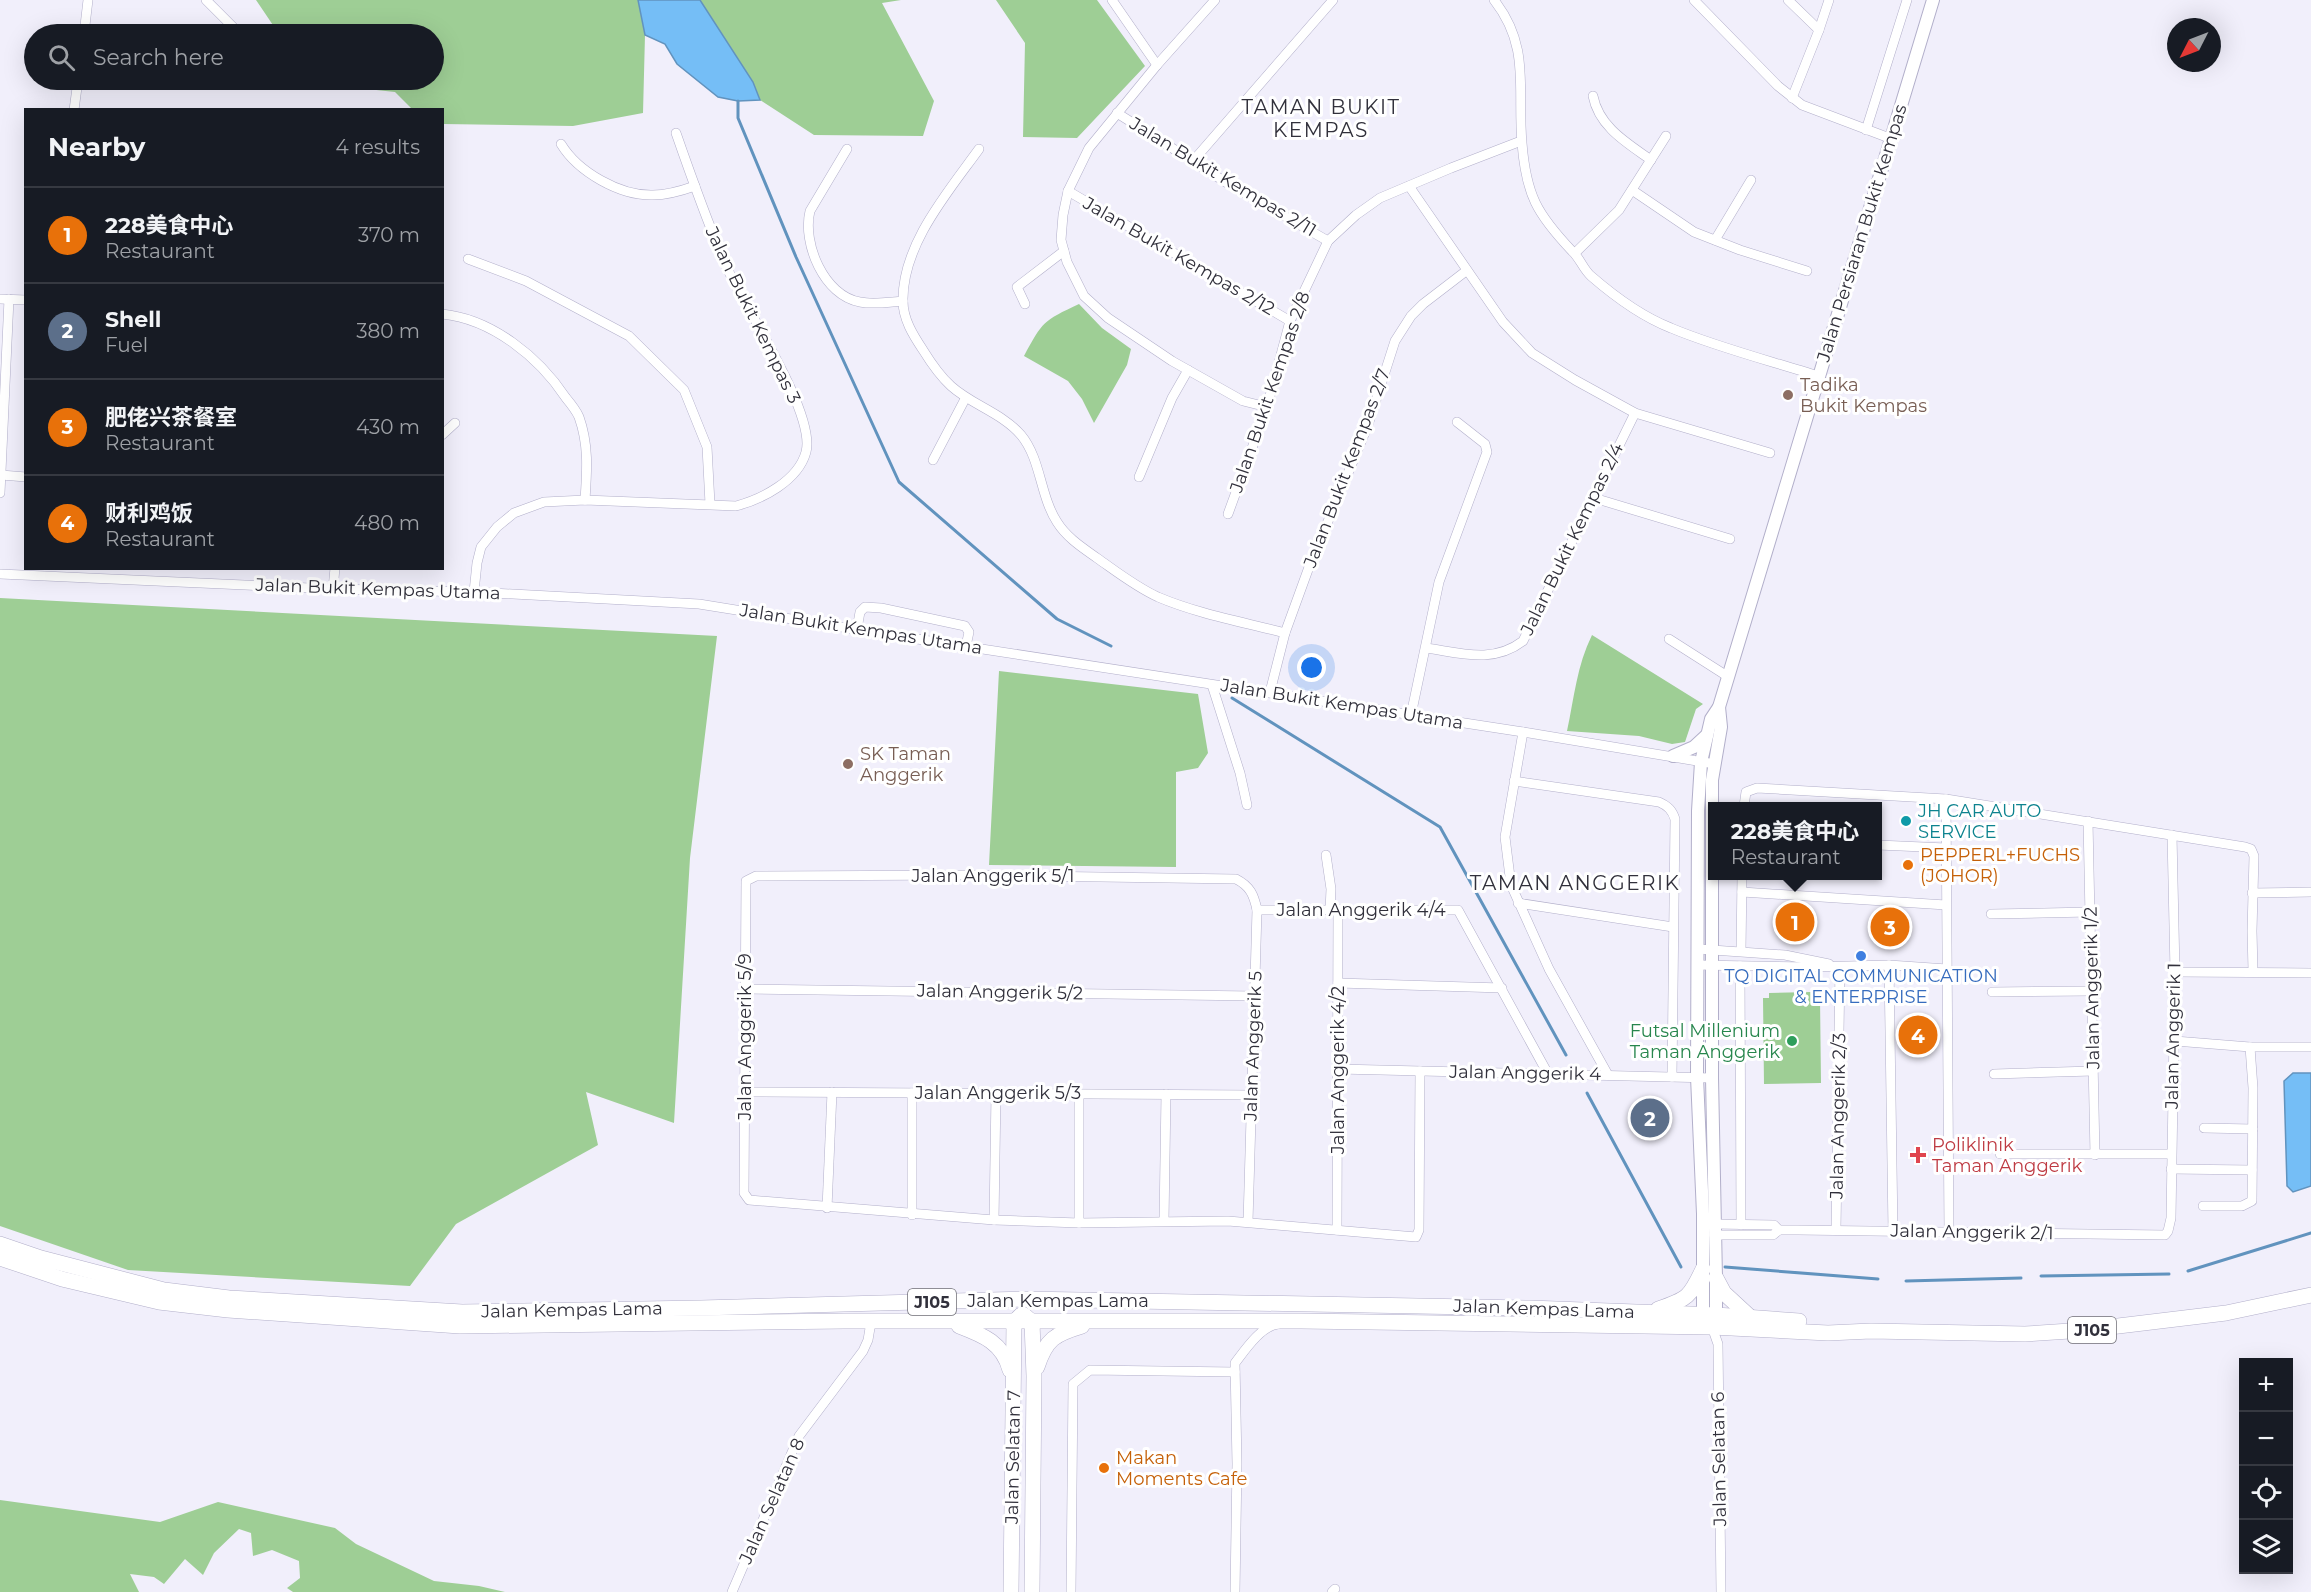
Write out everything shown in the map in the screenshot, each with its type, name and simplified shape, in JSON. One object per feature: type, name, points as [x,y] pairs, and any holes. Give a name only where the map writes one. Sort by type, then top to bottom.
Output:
[{"type":"main road","name":"Jalan Kempas Lama","points":[[0,1244],[142,1286],[229,1298],[462,1312],[1090,1300],[1647,1312],[1828,1333],[1871,1331],[2025,1334],[2085,1330],[2226,1313],[2311,1295]]},
{"type":"main road","name":"Jalan Kempas Lama","points":[[0,1258],[62,1279],[159,1302],[228,1310],[460,1326],[950,1323],[1023,1319],[1301,1321],[1750,1317],[1828,1323],[1871,1331]]},
{"type":"main road","points":[[1647,1312],[1682,1300],[1689,1295],[1703,1269]]},
{"type":"main road","points":[[1716,1278],[1724,1293],[1750,1317]]},
{"type":"main road","points":[[952,1301],[1006,1305],[1023,1319],[1041,1305],[1090,1300]]},
{"type":"main road","name":"Jalan Selatan 7","points":[[1023,1319],[1034,1376],[1032,1592]]},
{"type":"main road","name":"Jalan Selatan 7","points":[[1011,1592],[1013,1382],[1023,1319]]},
{"type":"main road","points":[[1034,1376],[1049,1341],[1065,1331],[1102,1320]]},
{"type":"main road","points":[[950,1323],[989,1339],[999,1347],[1009,1366],[1013,1382]]},
{"type":"street","points":[[85,24],[88,0]]},
{"type":"street","points":[[206,0],[230,24]]},
{"type":"street","points":[[1112,0],[1157,65]]},
{"type":"street","points":[[1215,0],[1157,65],[1089,148],[1068,191],[1063,215],[1062,240],[1067,262],[1084,296],[1100,311],[1131,335],[1188,370],[1243,401],[1267,407]]},
{"type":"street","points":[[1193,161],[1333,0]]},
{"type":"street","points":[[1494,0],[1505,14],[1516,40],[1521,62],[1521,141],[1525,177],[1533,202],[1554,233],[1575,253],[1590,275],[1645,315],[1670,328],[1818,376]]},
{"type":"street","points":[[1694,0],[1792,98],[1802,105],[1892,139]]},
{"type":"street","points":[[1788,0],[1819,30]]},
{"type":"street","points":[[1792,98],[1819,30],[1828,0]]},
{"type":"street","points":[[1866,130],[1906,0]]},
{"type":"street","name":"Jalan Persiaran Bukit Kempas","points":[[1712,802],[1712,780],[1720,728],[1719,707],[1727,676],[1933,0]]},
{"type":"street","points":[[74,108],[77,90]]},
{"type":"street","points":[[1593,96],[1596,109],[1606,124],[1618,136],[1651,160]]},
{"type":"street","name":"Jalan Bukit Kempas 2/11","points":[[1118,113],[1193,161],[1328,241]]},
{"type":"street","name":"Jalan Bukit Kempas 3","points":[[474,592],[481,547],[514,513],[544,502],[585,500],[736,506],[756,500],[778,487],[801,463],[806,450],[805,427],[789,382],[729,271],[676,133]]},
{"type":"street","points":[[1575,253],[1620,210],[1666,136]]},
{"type":"street","name":"Jalan Bukit Kempas 2/8","points":[[1228,514],[1267,407],[1290,321],[1328,241],[1356,215],[1380,198],[1521,141]]},
{"type":"street","points":[[561,144],[566,153],[595,177],[625,190],[650,195],[670,194],[695,186]]},
{"type":"street","points":[[847,149],[810,211],[807,221],[821,273],[844,296],[858,302],[903,301]]},
{"type":"street","points":[[979,149],[929,218],[919,237],[906,279],[903,301],[910,330],[927,357],[947,382],[965,399],[1011,425],[1022,437],[1032,455],[1050,512],[1061,529],[1075,542],[1129,581],[1156,596],[1183,607],[1285,633]]},
{"type":"street","points":[[1715,240],[1751,180]]},
{"type":"street","points":[[1409,186],[1466,271],[1514,336],[1532,353],[1635,413],[1770,453]]},
{"type":"street","points":[[1632,190],[1694,232],[1807,271]]},
{"type":"street","name":"Jalan Bukit Kempas 2/12","points":[[1068,191],[1290,321]]},
{"type":"street","points":[[1025,304],[1017,287],[1064,251]]},
{"type":"street","points":[[468,259],[526,281],[628,336],[684,390],[707,447],[710,504]]},
{"type":"street","name":"Jalan Bukit Kempas 2/7","points":[[1270,692],[1285,633],[1321,536],[1368,425],[1395,341],[1411,316],[1423,304],[1466,271]]},
{"type":"street","points":[[0,493],[5,299],[24,300]]},
{"type":"street","points":[[444,314],[459,316],[506,338],[526,353],[559,387],[578,414],[586,442],[588,470],[585,500]]},
{"type":"street","points":[[1139,477],[1172,398],[1188,370]]},
{"type":"street","points":[[933,460],[965,399]]},
{"type":"street","name":"Jalan Bukit Kempas 2/4","points":[[1426,648],[1488,656],[1509,651],[1523,641],[1635,413]]},
{"type":"street","points":[[1411,715],[1439,582],[1486,452],[1485,444],[1457,422]]},
{"type":"street","points":[[444,433],[455,423]]},
{"type":"street","points":[[1,476],[24,477]]},
{"type":"street","points":[[1594,498],[1730,539]]},
{"type":"street","points":[[333,589],[335,570]]},
{"type":"street","name":"Jalan Bukit Kempas Utama","points":[[0,574],[112,573],[333,589],[474,592],[699,604],[1212,685],[1270,692],[1715,764]]},
{"type":"street","points":[[857,629],[860,612],[865,607],[881,608],[965,626],[969,632],[966,646]]},
{"type":"street","points":[[1669,639],[1727,676]]},
{"type":"street","points":[[1212,685],[1240,773],[1247,805]]},
{"type":"street","name":"Jalan Persiaran Bukit Kempas","points":[[1711,1319],[1703,1269],[1697,1077],[1698,811],[1701,762],[1711,719],[1719,707]]},
{"type":"street","points":[[1523,732],[1505,837],[1507,866],[1518,903],[1549,969],[1608,1075]]},
{"type":"street","points":[[1673,756],[1694,747],[1708,733]]},
{"type":"street","points":[[1514,781],[1659,802],[1668,806],[1675,819],[1672,1077]]},
{"type":"street","points":[[1745,802],[1746,792],[1757,788],[1946,799],[2251,849],[2254,856],[2253,971]]},
{"type":"street","points":[[1946,799],[1949,1233]]},
{"type":"street","name":"Jalan Anggerik 1/2","points":[[2088,821],[2095,1155]]},
{"type":"street","name":"Jalan Anggerik 1","points":[[2165,1235],[2171,1218],[2175,1041],[2172,835]]},
{"type":"street","points":[[1882,845],[1946,848]]},
{"type":"street","name":"Jalan Anggerik 4/2","points":[[1326,855],[1334,910],[1338,983],[1337,1230]]},
{"type":"street","name":"Jalan Anggerik 5/1","points":[[750,878],[970,875],[1236,879]]},
{"type":"street","name":"Jalan Anggerik 5/9","points":[[750,878],[745,886],[744,1193],[746,1198],[753,1201],[827,1208]]},
{"type":"street","name":"Jalan Anggerik 5","points":[[1236,879],[1250,888],[1257,910],[1248,1222]]},
{"type":"street","name":"Jalan Persiaran Bukit Kempas","points":[[1711,1319],[1716,1278],[1712,1078],[1712,880]]},
{"type":"street","points":[[1741,951],[1742,880]]},
{"type":"street","points":[[1742,892],[1946,905]]},
{"type":"street","points":[[2252,893],[2311,892]]},
{"type":"street","points":[[1518,903],[1673,927]]},
{"type":"street","name":"Jalan Anggerik 4/4","points":[[1257,910],[1458,910],[1548,1074]]},
{"type":"street","points":[[1991,914],[2090,912]]},
{"type":"street","points":[[1698,949],[1804,957],[1840,967]]},
{"type":"street","points":[[1698,965],[1840,967],[1889,965],[1947,969]]},
{"type":"street","points":[[1889,965],[1893,1231]]},
{"type":"street","points":[[1740,966],[1741,1225]]},
{"type":"street","name":"Jalan Anggerik 2/3","points":[[1836,1230],[1840,967]]},
{"type":"street","points":[[2175,972],[2311,973]]},
{"type":"street","points":[[1338,983],[1502,988]]},
{"type":"street","name":"Jalan Anggerik 5/2","points":[[745,989],[1254,996]]},
{"type":"street","points":[[1992,992],[2092,991]]},
{"type":"street","points":[[2175,1041],[2250,1047],[2311,1047]]},
{"type":"street","points":[[2203,1206],[2242,1206],[2252,1201],[2253,1088],[2250,1047]]},
{"type":"street","name":"Jalan Anggerik 4","points":[[1338,1069],[1712,1078]]},
{"type":"street","points":[[832,1092],[827,1208],[994,1220],[1079,1223],[1248,1222],[1416,1237],[1419,1230],[1420,1071]]},
{"type":"street","points":[[1994,1074],[2093,1071]]},
{"type":"street","name":"Jalan Anggerik 5/3","points":[[745,1092],[1252,1095]]},
{"type":"street","points":[[912,1093],[912,1215]]},
{"type":"street","points":[[994,1220],[996,1093]]},
{"type":"street","points":[[1079,1094],[1079,1223]]},
{"type":"street","points":[[1164,1221],[1166,1094]]},
{"type":"street","points":[[2204,1128],[2253,1129]]},
{"type":"street","points":[[2000,1154],[2171,1154]]},
{"type":"street","points":[[2171,1168],[2252,1170]]},
{"type":"street","name":"Jalan Anggerik 2/1","points":[[1714,1230],[1741,1225],[1774,1226],[1779,1230],[2165,1235]]},
{"type":"street","name":"Jalan Anggerik 2/1","points":[[1714,1230],[1773,1235],[1779,1230]]},
{"type":"street","name":"Jalan Selatan 6","points":[[1711,1319],[1718,1344],[1720,1592]]},
{"type":"street","points":[[1235,1592],[1238,1464],[1235,1363],[1272,1325],[1301,1321]]},
{"type":"street","name":"Jalan Selatan 8","points":[[732,1592],[799,1436],[863,1351],[868,1340],[871,1322]]},
{"type":"street","points":[[1071,1592],[1073,1384],[1090,1370],[1235,1372]]},
{"type":"green space","points":[[256,0],[638,0],[645,35],[643,113],[573,126],[444,124],[444,108],[411,108],[395,92],[376,90],[444,90],[444,24],[272,24]]},
{"type":"green space","points":[[700,0],[901,0],[882,3],[934,101],[923,136],[814,135],[760,100],[753,82]]},
{"type":"green space","points":[[996,0],[1097,0],[1145,66],[1077,138],[1023,137],[1025,43]]},
{"type":"green space","points":[[1079,304],[1102,328],[1131,349],[1127,365],[1094,423],[1082,399],[1068,381],[1024,356],[1045,323]]},
{"type":"green space","points":[[0,598],[717,636],[690,858],[674,1123],[586,1092],[598,1145],[456,1224],[410,1286],[128,1270],[0,1226]]},
{"type":"green space","points":[[1592,635],[1703,704],[1696,709],[1685,742],[1672,744],[1639,736],[1567,731],[1579,670]]},
{"type":"green space","points":[[999,671],[1198,694],[1208,753],[1198,768],[1176,772],[1176,867],[989,865]]},
{"type":"green space","name":"Futsal Millenium Taman Anggerik","points":[[1811,992],[1811,998],[1820,998],[1821,1083],[1764,1084],[1763,998],[1769,998],[1769,993]]},
{"type":"green space","points":[[0,1500],[160,1522],[218,1502],[335,1528],[356,1544],[434,1581],[479,1586],[505,1592],[293,1592],[287,1588],[300,1578],[299,1561],[272,1550],[253,1556],[251,1533],[239,1529],[214,1553],[203,1575],[185,1559],[164,1584],[154,1577],[130,1574],[139,1592],[0,1592]]},
{"type":"water","points":[[638,0],[700,0],[753,82],[760,100],[738,101],[718,97],[677,64],[665,44],[645,35]]},
{"type":"water","points":[[2293,1073],[2311,1073],[2311,1186],[2293,1192],[2287,1186],[2284,1081]]},
{"type":"waterway","points":[[738,101],[738,118],[796,257],[899,482],[1057,619],[1111,646]]},
{"type":"waterway","points":[[1232,698],[1440,827],[1566,1055]]},
{"type":"waterway","points":[[1587,1093],[1681,1267]]},
{"type":"waterway","points":[[2188,1271],[2311,1233]]},
{"type":"waterway","points":[[1725,1267],[1878,1279]]},
{"type":"waterway","points":[[2041,1276],[2169,1274]]},
{"type":"waterway","points":[[1906,1281],[2021,1278]]},
{"type":"place","name":"Tadika Bukit Kempas","points":[[1788,395]]},
{"type":"place","name":"SK Taman Anggerik","points":[[848,764]]},
{"type":"place","name":"JH CAR AUTO SERVICE","points":[[1906,821]]},
{"type":"place","name":"PEPPERL+FUCHS (JOHOR)","points":[[1908,865]]},
{"type":"place","name":"228美食中心","points":[[1795,922]]},
{"type":"place","name":"肥佬兴茶餐室","points":[[1890,927]]},
{"type":"place","name":"TQ DIGITAL COMMUNICATION & ENTERPRISE","points":[[1861,956]]},
{"type":"place","name":"财利鸡饭","points":[[1918,1035]]},
{"type":"place","name":"Futsal Millenium Taman Anggerik","points":[[1792,1041]]},
{"type":"place","name":"Shell","points":[[1650,1118]]},
{"type":"place","name":"Poliklinik Taman Anggerik","points":[[1918,1155]]},
{"type":"place","name":"Makan Moments Cafe","points":[[1104,1468]]},
{"type":"district","name":"TAMAN BUKIT KEMPAS","points":[[1321,118]]},
{"type":"district","name":"TAMAN ANGGERIK","points":[[1575,883]]}]
